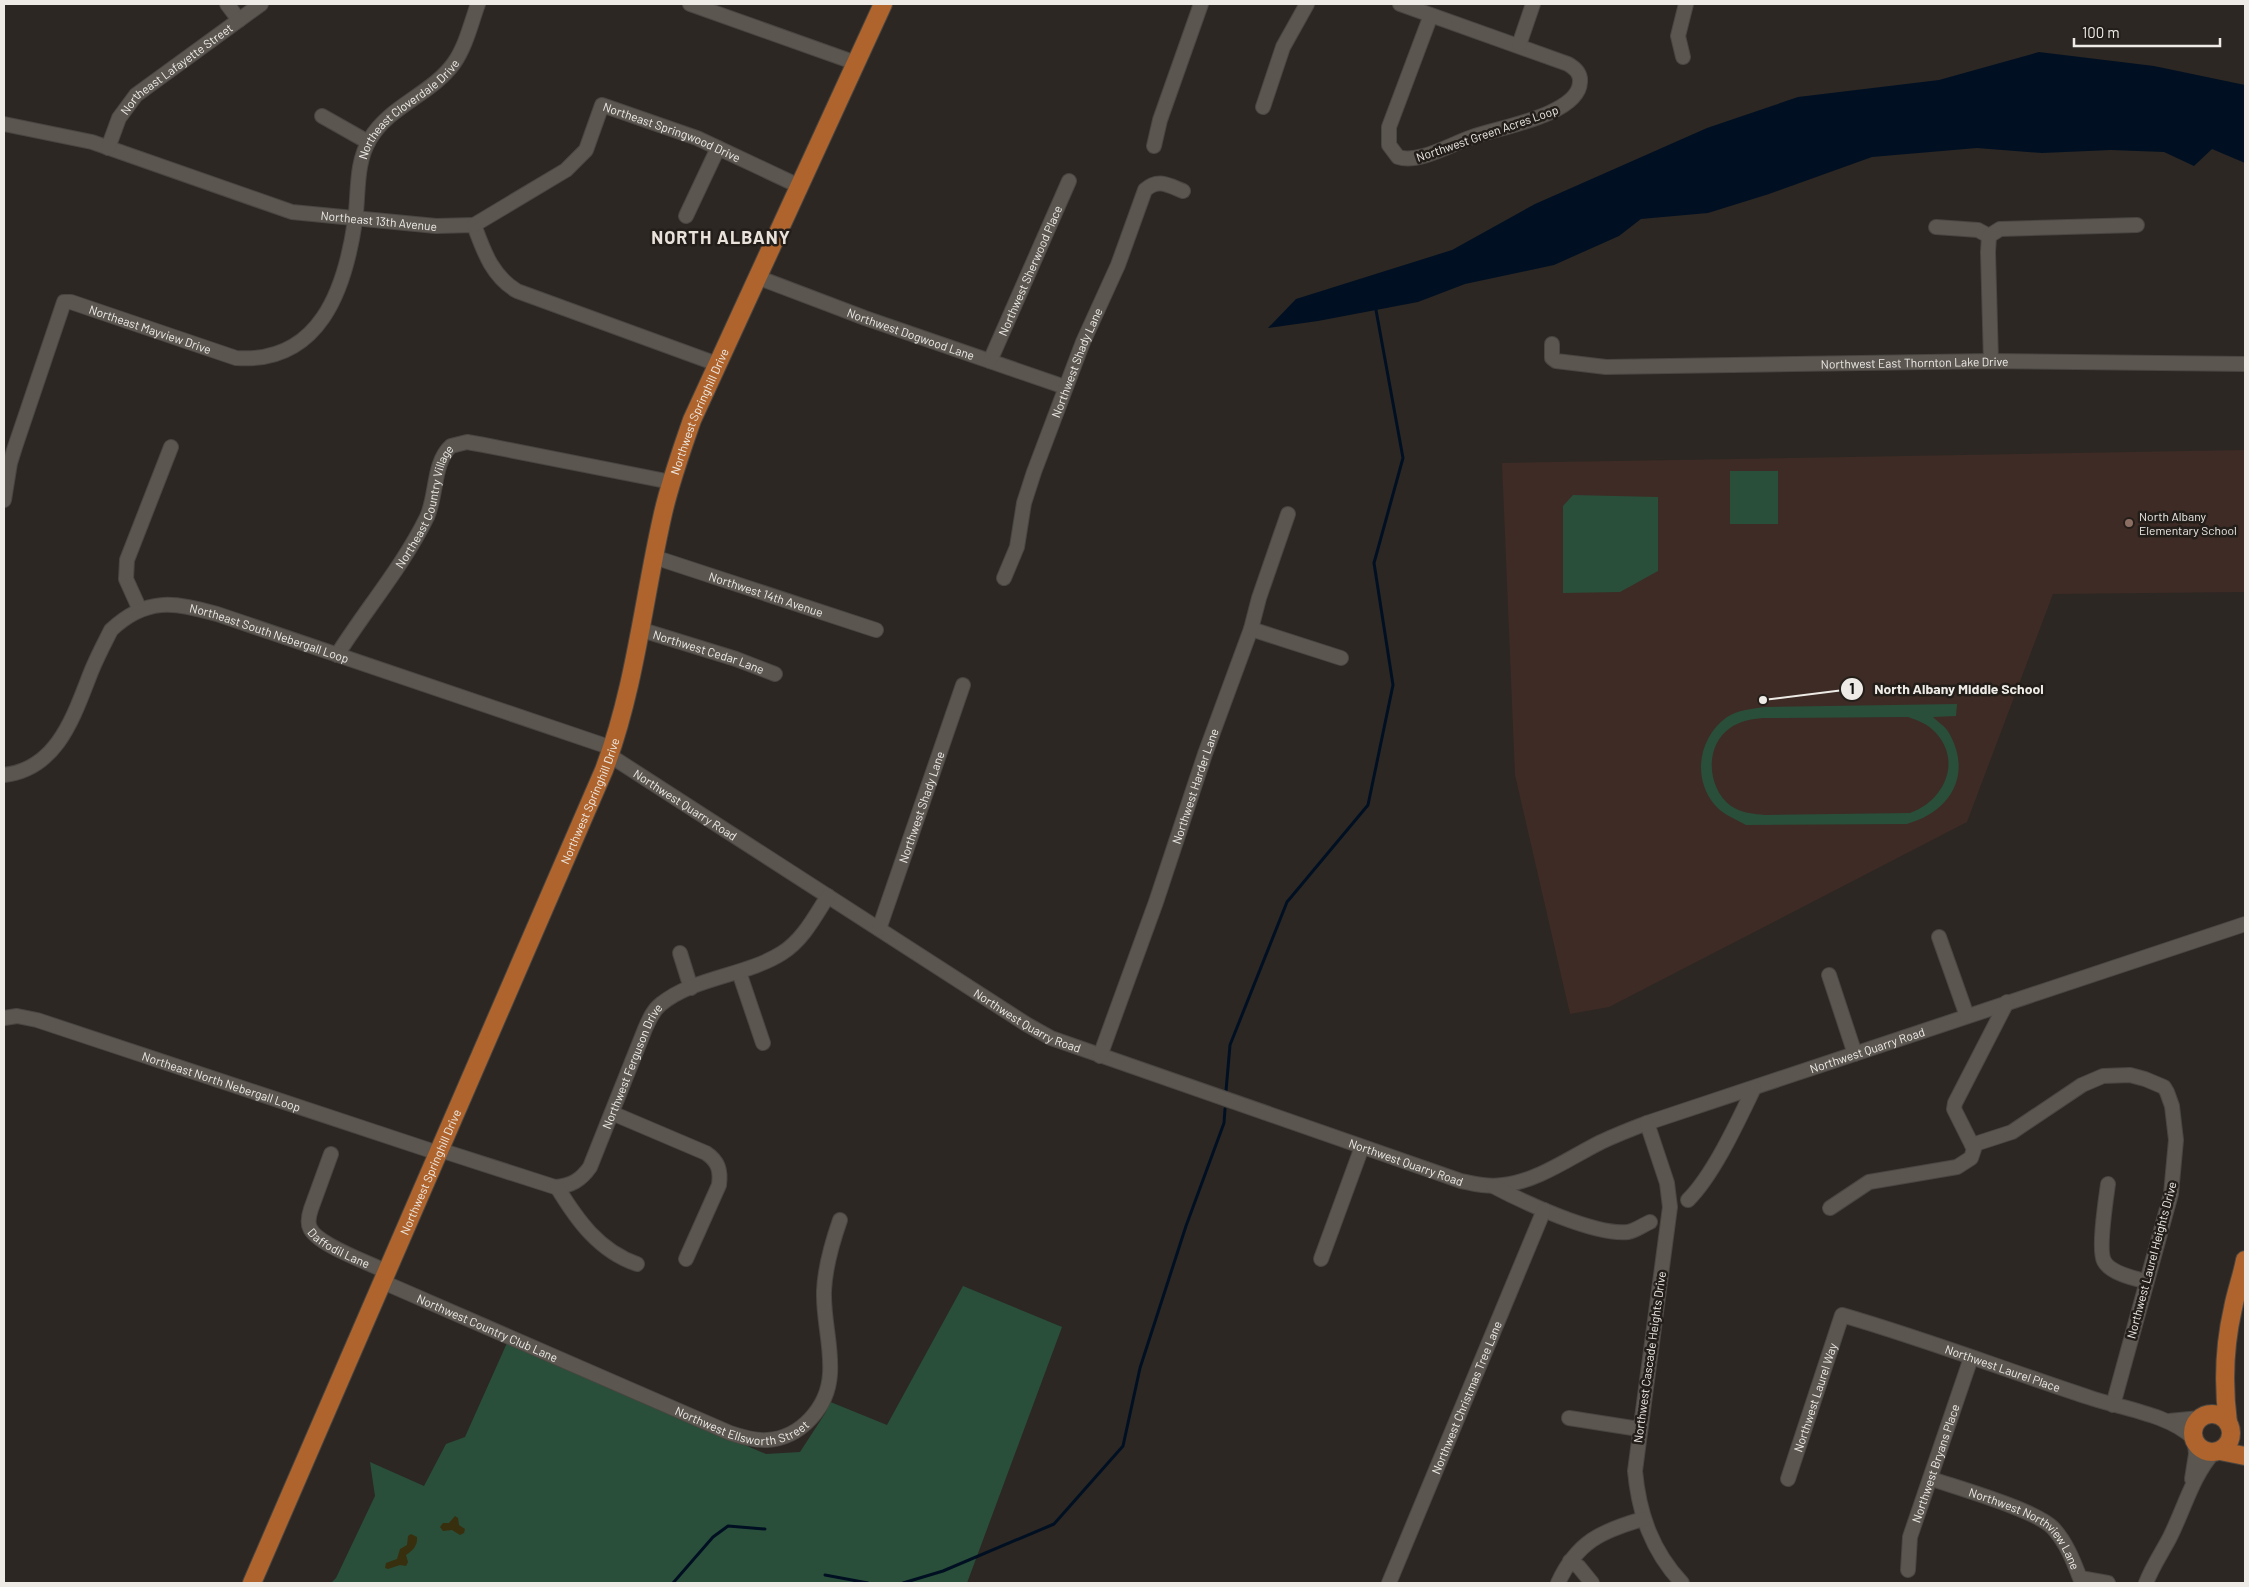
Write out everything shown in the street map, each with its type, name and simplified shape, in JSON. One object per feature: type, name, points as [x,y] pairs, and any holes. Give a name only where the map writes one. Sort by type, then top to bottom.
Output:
[{"type":"main road","name":"Northwest Springhill Drive","points":[[252,1583],[611,751],[631,680],[642,630],[654,557],[671,482],[692,420],[883,4]]},
{"type":"main road","points":[[2235,1434],[2224,1380],[2228,1332],[2245,1260]]},
{"type":"main road","points":[[2224,1380],[2215,1401],[2194,1427],[2194,1440],[2201,1449],[2245,1456]]},
{"type":"main road","points":[[2202,1417],[2221,1416],[2235,1434]]},
{"type":"main road","points":[[2217,1452],[2235,1434]]},
{"type":"street","points":[[228,4],[239,20]]},
{"type":"street","name":"Northeast Lafayette Street","points":[[108,148],[118,118],[136,95],[261,4]]},
{"type":"street","name":"Northeast Cloverdale Drive","points":[[356,219],[359,173],[368,142],[390,117],[446,72],[454,63],[464,44],[478,4]]},
{"type":"street","points":[[690,4],[856,63]]},
{"type":"street","points":[[1154,146],[1160,120],[1201,4]]},
{"type":"street","points":[[1263,107],[1283,47],[1307,4]]},
{"type":"street","points":[[1400,4],[1519,45],[1533,4]]},
{"type":"street","points":[[1683,57],[1678,36],[1686,4]]},
{"type":"street","name":"Northwest Green Acres Loop","points":[[1431,15],[1389,127],[1389,145],[1398,157],[1405,159],[1421,157],[1472,137],[1549,113],[1573,98],[1580,86],[1580,79],[1575,68],[1519,45]]},
{"type":"street","name":"Northeast Springwood Drive","points":[[474,225],[553,179],[578,159],[591,139],[602,105],[697,138],[799,186]]},
{"type":"street","points":[[322,116],[368,142]]},
{"type":"street","name":"Northeast 13th Avenue","points":[[4,124],[84,140],[292,212],[436,226],[474,225]]},
{"type":"street","points":[[686,216],[718,148]]},
{"type":"street","name":"Northwest Sherwood Place","points":[[990,361],[1069,181]]},
{"type":"street","name":"Northwest Shady Lane","points":[[1004,578],[1017,547],[1024,503],[1034,472],[1065,387],[1118,264],[1145,190],[1154,183],[1160,182],[1183,191]]},
{"type":"street","name":"Northeast Mayview Drive","points":[[4,500],[14,447],[64,302],[70,302],[230,356],[251,359],[276,355],[302,340],[325,316],[333,304],[343,280],[356,219]]},
{"type":"street","points":[[474,225],[488,261],[495,272],[517,291],[717,364]]},
{"type":"street","points":[[1989,236],[2000,229],[2137,225]]},
{"type":"street","points":[[1936,228],[1978,230],[1989,236]]},
{"type":"street","points":[[1989,236],[1992,360]]},
{"type":"street","name":"Northwest Dogwood Lane","points":[[757,277],[865,318],[1065,387]]},
{"type":"street","name":"Northwest East Thornton Lake Drive","points":[[1552,344],[1552,358],[1556,361],[1583,366],[1992,360],[2245,364]]},
{"type":"street","name":"Northeast Country Village","points":[[337,655],[399,564],[426,517],[432,503],[441,460],[451,446],[467,442],[671,482]]},
{"type":"street","points":[[140,610],[126,579],[127,560],[171,447]]},
{"type":"street","name":"Northwest Harder Lane","points":[[1100,1056],[1156,902],[1205,754],[1251,628],[1259,598],[1288,514]]},
{"type":"street","name":"Northwest 14th Avenue","points":[[654,557],[876,630]]},
{"type":"street","name":"Northeast South Nebergall Loop","points":[[4,775],[32,766],[53,750],[68,727],[94,664],[111,630],[119,622],[140,610],[168,603],[203,610],[611,751]]},
{"type":"street","points":[[1251,628],[1341,658]]},
{"type":"street","name":"Northwest Cedar Lane","points":[[642,630],[736,659],[775,674]]},
{"type":"street","name":"Northwest Shady Lane","points":[[878,929],[963,685]]},
{"type":"street","name":"Northwest Quarry Road","points":[[611,751],[878,929],[1026,1024],[1064,1044],[1461,1181],[1493,1186],[1544,1210],[1612,1232],[1630,1232],[1650,1222]]},
{"type":"street","name":"Northwest Ferguson Drive","points":[[557,1187],[570,1185],[583,1176],[596,1155],[651,1016],[665,1001],[691,988],[772,959],[793,945],[810,924],[828,896]]},
{"type":"street","name":"Northwest Quarry Road","points":[[1493,1186],[1531,1178],[1601,1142],[1647,1123],[2245,924]]},
{"type":"street","points":[[1940,937],[1967,1016]]},
{"type":"street","points":[[680,953],[691,988]]},
{"type":"street","points":[[739,972],[763,1043]]},
{"type":"street","points":[[1829,975],[1855,1054]]},
{"type":"street","points":[[1830,1208],[1869,1182],[1957,1167],[1971,1158],[1974,1150],[1954,1109],[1954,1103],[2007,1002]]},
{"type":"street","name":"Northeast North Nebergall Loop","points":[[4,1018],[17,1016],[37,1020],[439,1152]]},
{"type":"street","name":"Northwest Laurel Heights Drive","points":[[1972,1145],[2012,1132],[2082,1085],[2103,1076],[2130,1076],[2145,1079],[2164,1087],[2172,1106],[2176,1140],[2176,1160],[2171,1194],[2145,1281],[2113,1405]]},
{"type":"street","points":[[1688,1200],[1700,1186],[1731,1136],[1754,1088]]},
{"type":"street","points":[[612,1113],[706,1153],[718,1165],[720,1174],[719,1184],[686,1259]]},
{"type":"street","name":"Northwest Cascade Heights Drive","points":[[1647,1123],[1667,1183],[1670,1207],[1639,1429],[1635,1471],[1643,1519],[1657,1552],[1682,1583]]},
{"type":"street","points":[[1321,1259],[1362,1147]]},
{"type":"street","points":[[439,1152],[533,1182],[557,1187],[577,1220],[600,1243],[620,1258],[637,1264]]},
{"type":"street","name":"Daffodil Lane","points":[[331,1154],[308,1218],[310,1229],[319,1240],[385,1277]]},
{"type":"street","points":[[2108,1184],[2103,1227],[2102,1254],[2104,1261],[2114,1270],[2145,1281]]},
{"type":"street","name":"Northwest Christmas Tree Lane","points":[[1389,1583],[1544,1210]]},
{"type":"street","name":"Northwest Ellsworth Street","points":[[592,1372],[744,1437],[767,1440],[794,1432],[815,1414],[824,1401],[828,1388],[830,1358],[824,1324],[824,1288],[829,1253],[840,1220]]},
{"type":"street","name":"Northwest Country Club Lane","points":[[385,1277],[592,1372]]},
{"type":"street","name":"Northwest Laurel Place","points":[[1842,1316],[1885,1328],[2113,1405],[2165,1420],[2194,1440]]},
{"type":"street","name":"Northwest Laurel Way","points":[[1788,1479],[1842,1316]]},
{"type":"street","name":"Northwest Bryans Place","points":[[1908,1570],[1910,1538],[1932,1479],[1971,1358]]},
{"type":"street","name":"Northwest Laurel Place","points":[[2165,1420],[2202,1417]]},
{"type":"street","points":[[1569,1418],[1639,1429]]},
{"type":"street","points":[[2189,1495],[2196,1454],[2194,1440]]},
{"type":"street","points":[[2146,1583],[2151,1569],[2169,1539],[2203,1465],[2217,1452]]},
{"type":"street","name":"Northwest Northview Lane","points":[[1932,1479],[2023,1511],[2052,1526],[2068,1549],[2077,1581],[2108,1583]]},
{"type":"street","points":[[1558,1583],[1570,1562],[1591,1540],[1612,1529],[1643,1519]]},
{"type":"street","points":[[1570,1562],[1583,1571],[1592,1583]]},
{"type":"shaded area","points":[[2245,450],[2245,592],[2053,594],[1967,822],[1609,1007],[1570,1014],[1515,775],[1502,463]]},
{"type":"green space","points":[[1730,471],[1778,471],[1778,524],[1730,524]]},
{"type":"green space","points":[[1573,495],[1658,497],[1658,571],[1620,592],[1563,593],[1563,506]]},
{"type":"green space","points":[[1957,704],[1956,716],[1933,717],[1948,731],[1956,748],[1959,763],[1958,777],[1953,790],[1946,801],[1935,811],[1907,824],[1746,825],[1717,808],[1714,804],[1703,782],[1702,758],[1710,735],[1727,717],[1740,711],[1764,707]],"holes":[[[1908,717],[1932,729],[1943,743],[1948,755],[1946,779],[1940,790],[1922,807],[1910,813],[1752,814],[1731,806],[1717,789],[1713,778],[1712,767],[1716,745],[1730,728],[1746,721],[1763,718]]]},
{"type":"green space","points":[[963,1286],[1062,1327],[967,1583],[331,1583],[336,1578],[375,1496],[370,1462],[424,1486],[446,1444],[465,1437],[507,1343],[766,1454],[800,1452],[826,1412],[828,1401],[887,1425]]},
{"type":"sand","points":[[455,1516],[458,1518],[459,1525],[465,1529],[464,1533],[460,1535],[452,1530],[443,1531],[440,1527],[443,1523],[449,1523]]},
{"type":"sand","points":[[411,1534],[417,1537],[417,1543],[406,1555],[408,1562],[406,1566],[400,1565],[388,1569],[385,1568],[386,1563],[397,1559],[400,1549],[407,1545],[408,1536]]},
{"type":"water","points":[[2039,52],[2154,66],[2245,85],[2245,163],[2212,149],[2194,166],[2164,152],[2111,150],[2042,153],[1977,148],[1872,157],[1769,194],[1708,213],[1641,219],[1619,236],[1554,265],[1465,284],[1418,302],[1318,321],[1268,328],[1296,299],[1452,250],[1535,204],[1707,128],[1798,97],[1939,80]]},
{"type":"waterway","points":[[1226,1091],[1230,1045],[1287,902],[1368,805],[1393,685],[1374,563],[1403,458],[1376,310]]},
{"type":"waterway","points":[[903,1583],[943,1571],[1054,1524],[1123,1446],[1140,1368],[1186,1226],[1224,1123],[1225,1109]]},
{"type":"waterway","points":[[673,1583],[713,1537],[728,1526],[765,1529]]},
{"type":"waterway","points":[[825,1575],[868,1583]]},
{"type":"place","name":"North Albany Elementary School","points":[[2129,523]]},
{"type":"place","name":"North Albany Middle School","points":[[1763,700]]},
{"type":"district","name":"NORTH ALBANY","points":[[721,237]]}]
